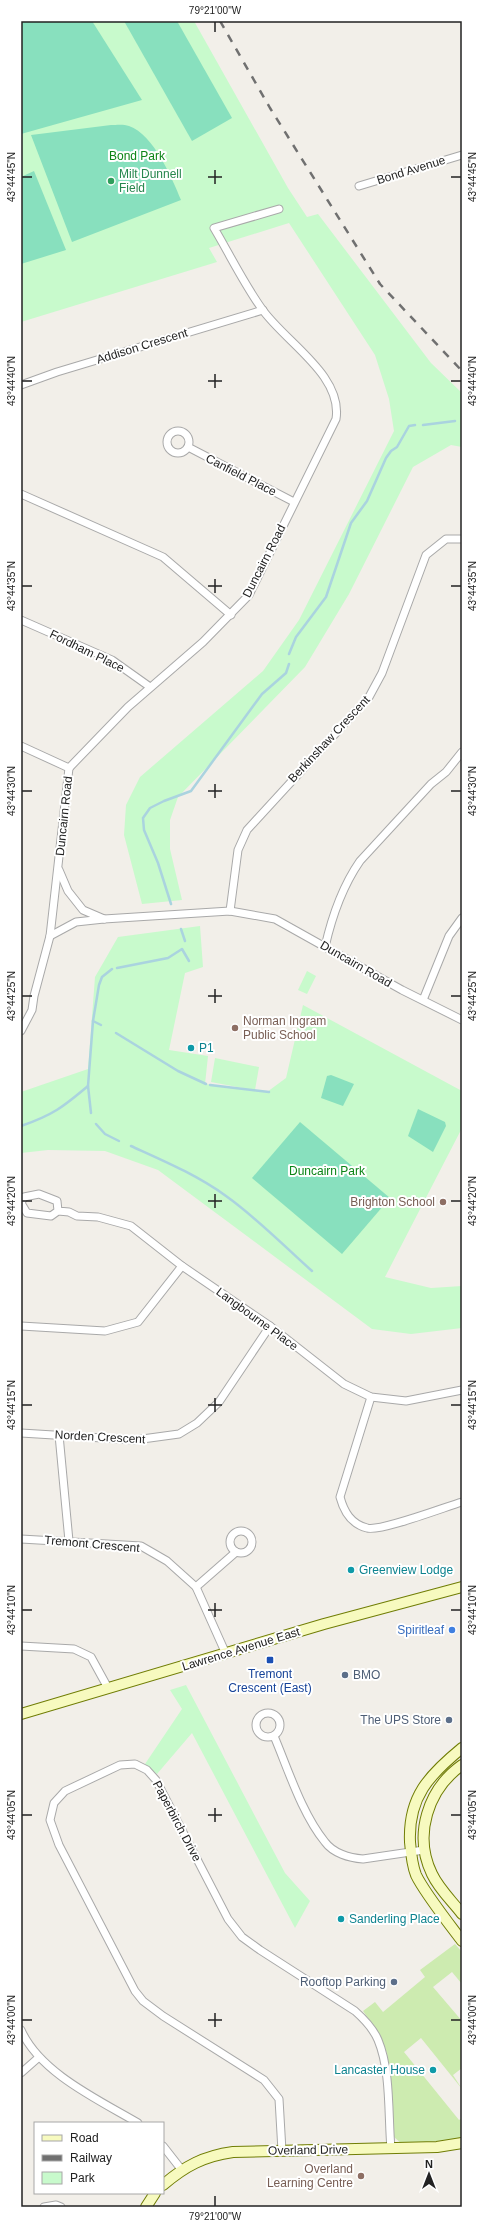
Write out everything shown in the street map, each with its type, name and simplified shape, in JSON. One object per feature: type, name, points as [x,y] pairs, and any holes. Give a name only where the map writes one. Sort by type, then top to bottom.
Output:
[{"type":"street","name":"Bond Avenue","points":[[359,186],[462,154]]},
{"type":"street","name":"Duncairn Road","points":[[50,936],[59,870],[69,768],[94,739],[231,615],[249,595],[336,419],[336,399],[328,382],[263,310],[214,228],[279,209]]},
{"type":"street","name":"Addison Crescent","points":[[21,385],[56,372],[263,310]]},
{"type":"street","name":"Canfield Place","points":[[188,448],[294,502]]},
{"type":"street","points":[[21,494],[163,557],[231,615]]},
{"type":"street","name":"Berkinshaw Crescent","points":[[230,910],[238,850],[247,830],[369,697],[382,673],[426,555],[446,539],[462,539]]},
{"type":"street","name":"Fordham Place","points":[[21,620],[112,660],[132,672],[150,687]]},
{"type":"street","points":[[21,746],[69,768]]},
{"type":"street","points":[[325,947],[338,902],[352,873],[367,854],[431,784],[446,772],[462,752]]},
{"type":"street","name":"Duncairn Road","points":[[59,870],[68,891],[83,910],[104,919]]},
{"type":"street","name":"Duncairn Road","points":[[50,936],[76,922],[104,919],[230,910],[275,919],[402,990],[462,1020]]},
{"type":"street","points":[[424,1000],[449,936],[462,918]]},
{"type":"street","points":[[21,1031],[32,1010],[34,996],[50,936]]},
{"type":"street","name":"Langbourne Place","points":[[58,1211],[57,1201],[39,1194],[24,1197],[21,1203],[27,1213],[50,1216],[58,1211],[69,1212],[77,1216],[98,1216],[131,1226],[182,1266],[270,1326],[344,1384],[371,1397],[406,1401],[462,1390]]},
{"type":"street","points":[[21,1326],[105,1331],[138,1322],[182,1266]]},
{"type":"street","name":"Norden Crescent","points":[[21,1433],[135,1440],[178,1434],[201,1420],[219,1402],[270,1326]]},
{"type":"street","points":[[371,1397],[340,1498],[343,1510],[351,1520],[367,1529],[382,1527],[462,1502]]},
{"type":"street","points":[[59,1435],[69,1541]]},
{"type":"street","name":"Tremont Crescent","points":[[21,1539],[141,1546],[167,1561],[196,1587],[226,1654]]},
{"type":"street","points":[[196,1587],[236,1552]]},
{"type":"street","name":"Lawrence Avenue East","points":[[21,1714],[324,1624],[462,1587]]},
{"type":"street","points":[[21,1646],[74,1649],[91,1657],[108,1688]]},
{"type":"street","points":[[274,1736],[302,1803],[325,1842],[336,1852],[354,1858],[424,1850]]},
{"type":"street","points":[[461,1937],[417,1877],[411,1852],[410,1829],[414,1807],[419,1794],[428,1779],[462,1748]]},
{"type":"street","name":"Paperbirch Drive","points":[[282,2151],[279,2099],[274,2089],[264,2080],[163,2016],[143,2001],[135,1991],[59,1845],[52,1826],[50,1820],[54,1803],[65,1791],[120,1764],[135,1764],[146,1770],[156,1780],[228,1919],[242,1937],[355,2011],[367,2023],[377,2038],[383,2054],[390,2149]]},
{"type":"street","points":[[462,1765],[439,1786],[429,1807],[424,1850],[435,1880],[462,1914]]},
{"type":"street","points":[[414,1807],[429,1807]]},
{"type":"street","points":[[21,2030],[38,2058],[88,2094],[136,2122]]},
{"type":"street","points":[[21,2073],[38,2058]]},
{"type":"street","name":"Overland Drive","points":[[164,2183],[181,2169],[200,2160],[220,2154],[446,2147],[462,2143]]},
{"type":"street","points":[[164,2147],[181,2169]]},
{"type":"street","points":[[146,2207],[154,2194]]},
{"type":"street","points":[[44,2207],[56,2205],[61,2207]]},
{"type":"green space","name":"Bond Park","points":[[21,21],[194,21],[288,188],[307,217],[318,214],[431,363],[462,393],[462,447],[451,445],[413,467],[349,594],[305,667],[178,797],[170,820],[170,849],[182,900],[142,904],[124,835],[126,805],[140,777],[263,671],[299,620],[394,431],[389,399],[375,355],[289,223],[209,248],[217,262],[21,322]]},
{"type":"green space","points":[[21,21],[92,21],[142,100],[21,134]]},
{"type":"green space","points":[[124,21],[177,21],[232,118],[192,141]]},
{"type":"green space","name":"Milt Dunnell Field","points":[[111,125],[129,126],[146,138],[161,158],[173,180],[181,200],[72,242],[31,135]]},
{"type":"green space","points":[[34,171],[66,250],[21,264],[21,177]]},
{"type":"green space","name":"Duncairn Park","points":[[200,926],[203,967],[185,973],[169,1050],[208,1056],[205,1084],[253,1090],[211,1082],[215,1058],[259,1067],[255,1090],[267,1092],[286,1078],[303,1005],[462,1091],[462,1128],[385,1277],[431,1288],[462,1286],[462,1328],[411,1334],[372,1329],[158,1170],[105,1151],[48,1150],[21,1153],[21,1092],[88,1069],[95,977],[118,937]]},
{"type":"green space","points":[[307,971],[316,976],[307,994],[298,990]]},
{"type":"green space","points":[[331,1075],[354,1084],[343,1106],[321,1098],[327,1076]]},
{"type":"green space","points":[[418,1109],[445,1122],[446,1126],[433,1152],[408,1136]]},
{"type":"green space","points":[[300,1122],[390,1198],[342,1254],[252,1178]]},
{"type":"green space","points":[[186,1685],[285,1873],[310,1901],[295,1928],[192,1733],[157,1774],[145,1764],[182,1709],[170,1690]]},
{"type":"green space","points":[[455,1944],[462,1952],[462,1984],[452,1972],[433,1987],[462,2021],[462,2068],[453,2075],[462,2089],[421,2038],[404,2052],[459,2120],[462,2118],[462,2139],[402,2144],[394,2137],[387,2053],[376,2029],[363,2011],[375,2002],[383,2012],[425,1977],[420,1970]]},
{"type":"waterway","points":[[423,425],[455,421]]},
{"type":"waterway","points":[[289,654],[296,637],[326,597],[351,523],[367,501],[386,458],[391,451],[397,447],[409,426],[415,425]]},
{"type":"waterway","points":[[171,904],[158,863],[144,830],[143,818],[150,808],[191,791],[262,694],[286,673],[289,664]]},
{"type":"waterway","points":[[181,929],[185,941]]},
{"type":"waterway","points":[[117,968],[168,958],[182,949],[189,961]]},
{"type":"waterway","points":[[91,1113],[88,1086],[93,1021],[99,985],[102,977],[112,969]]},
{"type":"waterway","points":[[93,1021],[101,1025]]},
{"type":"waterway","points":[[116,1033],[178,1071],[206,1084]]},
{"type":"waterway","points":[[210,1085],[269,1092]]},
{"type":"waterway","points":[[21,1126],[57,1110],[88,1086]]},
{"type":"waterway","points":[[96,1124],[105,1134],[119,1141]]},
{"type":"waterway","points":[[131,1146],[168,1163],[215,1188],[259,1223],[312,1271]]},
{"type":"railway","points":[[220,21],[270,108],[380,284],[462,371]]},
{"type":"place","name":"Milt Dunnell Field","points":[[111,181]]},
{"type":"place","name":"Norman Ingram Public School","points":[[235,1028]]},
{"type":"place","name":"P1","points":[[191,1048]]},
{"type":"place","name":"Brighton School","points":[[443,1202]]},
{"type":"place","name":"Greenview Lodge","points":[[351,1570]]},
{"type":"place","name":"Spiritleaf","points":[[452,1630]]},
{"type":"place","name":"Tremont Crescent (East)","points":[[270,1660]]},
{"type":"place","name":"BMO","points":[[345,1675]]},
{"type":"place","name":"The UPS Store","points":[[449,1720]]},
{"type":"place","name":"Sanderling Place","points":[[341,1919]]},
{"type":"place","name":"Rooftop Parking","points":[[394,1982]]},
{"type":"place","name":"Lancaster House","points":[[433,2070]]},
{"type":"place","name":"Overland Learning Centre","points":[[361,2176]]}]
